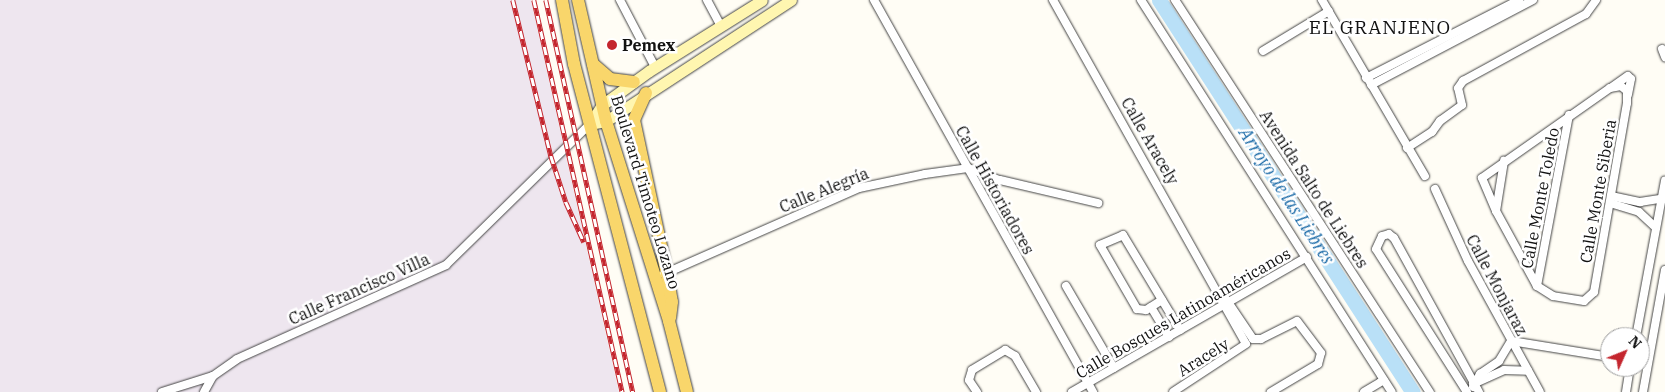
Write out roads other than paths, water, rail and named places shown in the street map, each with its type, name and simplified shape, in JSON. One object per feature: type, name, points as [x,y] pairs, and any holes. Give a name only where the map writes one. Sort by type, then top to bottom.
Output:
[{"type":"main road","name":"Boulevard Timoteo Lozano","points":[[562,0],[590,124],[660,392]]},
{"type":"main road","name":"Boulevard Timoteo Lozano","points":[[578,0],[606,121],[661,275],[687,392]]},
{"type":"main road","points":[[590,124],[602,106],[634,82],[762,0]]},
{"type":"main road","points":[[590,124],[606,121],[646,93],[791,0]]},
{"type":"main road","points":[[593,64],[610,79],[634,82]]},
{"type":"main road","points":[[646,93],[634,120],[661,275]]},
{"type":"street","points":[[620,0],[655,67]]},
{"type":"street","points":[[707,0],[721,26]]},
{"type":"street","name":"Calle Historiadores","points":[[874,0],[1094,392]]},
{"type":"street","name":"Calle Aracely","points":[[1053,0],[1227,304]]},
{"type":"street","points":[[1141,0],[1392,392]]},
{"type":"street","name":"Avenida Salto de Liebres","points":[[1175,0],[1430,392]]},
{"type":"street","points":[[1322,0],[1425,176]]},
{"type":"street","points":[[1369,81],[1519,0]]},
{"type":"street","points":[[1369,81],[1502,18],[1532,0]]},
{"type":"street","points":[[1408,148],[1432,132],[1440,121],[1462,105],[1458,88],[1463,81],[1586,14],[1596,0]]},
{"type":"street","points":[[1499,10],[1502,18]]},
{"type":"street","points":[[1263,52],[1329,11]]},
{"type":"street","points":[[1662,49],[1665,57]]},
{"type":"street","name":"Calle Monte Siberia","points":[[1628,76],[1631,79],[1593,296],[1588,300],[1577,301],[1553,296],[1538,286],[1496,211],[1482,178],[1610,88],[1628,76]]},
{"type":"street","points":[[1610,88],[1621,86],[1628,95]]},
{"type":"street","name":"Calle Monte Toledo","points":[[1538,286],[1569,115]]},
{"type":"street","name":"Calle Francisco Villa","points":[[212,376],[237,359],[446,265],[590,124]]},
{"type":"street","points":[[1496,211],[1504,162]]},
{"type":"street","points":[[968,168],[1000,180],[1098,204]]},
{"type":"street","name":"Calle Alegría","points":[[661,275],[859,188],[968,168]]},
{"type":"street","points":[[1638,327],[1665,181]]},
{"type":"street","name":"Calle Monjaraz","points":[[1435,189],[1448,221],[1510,340],[1540,392]]},
{"type":"street","points":[[1610,200],[1640,202],[1663,198]]},
{"type":"street","points":[[1610,200],[1639,212],[1656,228]]},
{"type":"street","points":[[1467,392],[1376,249],[1382,236],[1389,234],[1394,238],[1472,388]]},
{"type":"street","points":[[1162,300],[1151,307],[1137,309],[1101,251],[1100,245],[1103,241],[1124,235],[1180,330]]},
{"type":"street","name":"Calle Bosques Latinoaméricanos","points":[[1072,392],[1307,257]]},
{"type":"street","points":[[1643,392],[1665,270]]},
{"type":"street","points":[[1066,286],[1114,368]]},
{"type":"street","points":[[1645,290],[1660,296]]},
{"type":"street","name":"Aracely","points":[[1173,392],[1246,344],[1227,304]]},
{"type":"street","name":"Aracely","points":[[1227,304],[1253,339],[1261,339],[1297,321],[1320,353],[1318,364],[1271,392]]},
{"type":"street","points":[[1151,307],[1169,337]]},
{"type":"street","points":[[1472,388],[1480,374],[1499,361],[1510,340],[1600,355]]},
{"type":"street","points":[[977,392],[969,380],[972,370],[1005,350],[1015,356],[1036,392]]},
{"type":"street","points":[[1499,361],[1504,370]]},
{"type":"street","points":[[1472,388],[1504,370],[1528,372]]},
{"type":"street","points":[[162,392],[212,376]]},
{"type":"street","points":[[204,392],[212,376]]},
{"type":"street","points":[[1626,392],[1628,377]]},
{"type":"street","points":[[1364,392],[1384,380]]},
{"type":"street","points":[[1460,380],[1479,392]]},
{"type":"waterway","name":"Arroyo de las Liebres","points":[[1159,0],[1413,392]]},
{"type":"railway","points":[[513,0],[551,156],[566,202],[584,242]]},
{"type":"railway","points":[[534,0],[622,392]]},
{"type":"railway","points":[[546,0],[633,392]]},
{"type":"place","name":"Pemex","points":[[612,45]]},
{"type":"district","name":"EL GRANJENO","points":[[1380,28]]}]
